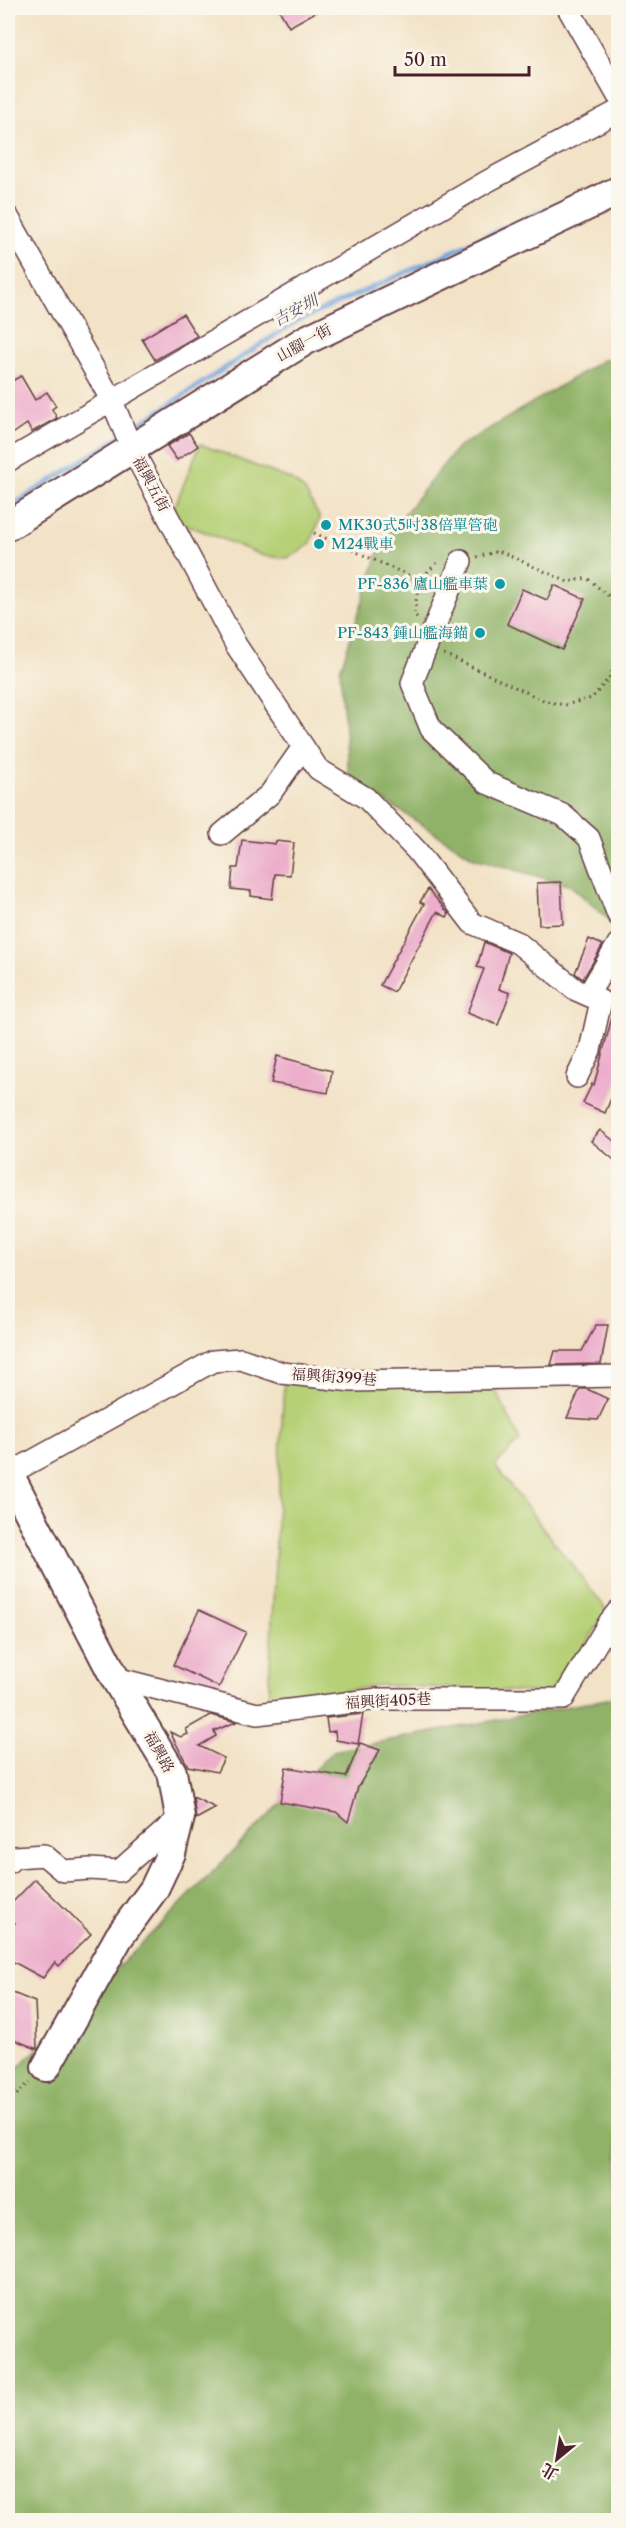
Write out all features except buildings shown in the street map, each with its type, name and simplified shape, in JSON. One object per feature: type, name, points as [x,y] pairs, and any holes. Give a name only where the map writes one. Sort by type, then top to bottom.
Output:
[{"type":"street","points":[[568,8],[618,96]]},
{"type":"street","points":[[8,461],[115,411],[486,182],[618,111]]},
{"type":"street","name":"山腳一街","points":[[8,526],[131,447],[306,340],[618,191]]},
{"type":"street","name":"福興五街","points":[[8,217],[115,411],[131,447],[236,645],[318,768],[366,798],[417,851],[472,923],[518,943],[576,990],[588,995]]},
{"type":"street","points":[[452,560],[427,646],[412,684],[431,729],[487,783],[563,815],[577,825],[589,838],[618,915]]},
{"type":"street","points":[[222,834],[270,794],[303,747]]},
{"type":"street","points":[[577,1077],[590,1050],[601,1001],[588,995],[618,944]]},
{"type":"street","name":"福興街399巷","points":[[8,1473],[213,1361],[241,1359],[282,1373],[352,1381],[618,1376]]},
{"type":"street","name":"福興路","points":[[8,1473],[115,1678],[172,1772],[180,1817],[171,1853],[154,1889],[119,1937],[46,2067]]},
{"type":"street","name":"福興街405巷","points":[[115,1678],[257,1714],[378,1699],[563,1699],[618,1611]]},
{"type":"street","points":[[8,1863],[15,1857],[44,1855],[63,1871],[90,1869],[119,1871],[180,1817]]},
{"type":"path","points":[[314,533],[419,580]]},
{"type":"path","points":[[419,580],[452,560],[499,551],[568,582],[586,578],[611,598],[618,612]]},
{"type":"path","points":[[417,617],[414,615],[419,580]]},
{"type":"path","points":[[427,646],[545,701],[565,705],[592,698],[609,678],[618,657]]},
{"type":"path","points":[[8,2103],[46,2067]]},
{"type":"green space","points":[[618,359],[618,928],[571,886],[474,858],[349,778],[340,670],[382,542],[457,448],[603,360]]},
{"type":"green space","points":[[200,444],[292,480],[305,491],[320,518],[310,544],[287,558],[264,556],[170,518]]},
{"type":"green space","points":[[284,1381],[494,1387],[520,1440],[495,1466],[607,1610],[558,1690],[549,1693],[380,1685],[268,1703]]},
{"type":"green space","points":[[618,1697],[618,2520],[8,2520],[8,2078],[333,1751]]},
{"type":"waterway","name":"吉安圳","points":[[129,431],[295,322],[554,206]]},
{"type":"waterway","name":"吉安圳","points":[[8,508],[121,436]]},
{"type":"place","name":"MK30式5吋38倍單管砲","points":[[326,525]]},
{"type":"place","name":"M24戰車","points":[[319,544]]},
{"type":"place","name":"PF-836 廬山艦車葉","points":[[500,584]]},
{"type":"place","name":"PF-843 鍾山艦海錨","points":[[480,633]]}]
